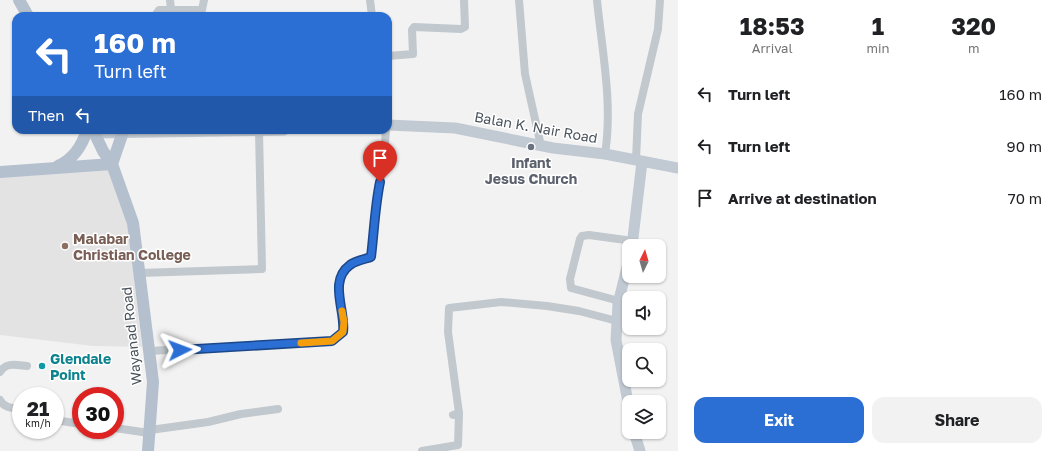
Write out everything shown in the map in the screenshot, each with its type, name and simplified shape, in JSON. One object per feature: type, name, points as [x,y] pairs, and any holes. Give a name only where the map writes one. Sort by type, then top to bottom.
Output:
[{"type":"main road","points":[[18,0],[26,12]]},
{"type":"main road","name":"Balan K. Nair Road","points":[[392,124],[455,128],[541,146],[605,154],[678,168]]},
{"type":"main road","points":[[55,168],[69,161],[89,134]]},
{"type":"main road","name":"Wayanad Road","points":[[93,134],[112,164],[133,222],[153,382],[148,451]]},
{"type":"main road","points":[[0,172],[112,164],[122,134]]},
{"type":"main road","points":[[632,239],[639,161]]},
{"type":"main road","points":[[623,283],[619,301],[616,340],[627,395]]},
{"type":"main road","points":[[636,439],[640,451]]},
{"type":"street","points":[[170,0],[171,9]]},
{"type":"street","points":[[158,12],[159,10],[171,9],[202,10],[204,0]]},
{"type":"street","points":[[370,0],[372,12]]},
{"type":"street","points":[[392,56],[413,54],[412,30],[414,27],[461,29],[466,27],[464,0]]},
{"type":"street","points":[[519,0],[525,74],[541,146]]},
{"type":"street","points":[[597,0],[607,92],[609,131],[605,154]]},
{"type":"street","points":[[639,161],[638,114],[658,29],[660,0]]},
{"type":"street","points":[[140,273],[262,269],[259,134]]},
{"type":"street","points":[[149,351],[332,341],[343,332],[344,322],[338,289],[342,276],[350,265],[371,257],[376,204],[383,168],[386,134]]},
{"type":"street","points":[[619,301],[571,288],[570,279],[582,236],[589,235],[622,241]]},
{"type":"street","points":[[422,451],[458,448],[448,332],[450,308],[501,302],[547,306],[580,311],[617,322]]},
{"type":"street","points":[[0,372],[2,368],[9,364],[27,366]]},
{"type":"street","points":[[0,400],[2,404],[12,408]]},
{"type":"street","points":[[124,429],[150,432],[208,422],[241,414],[278,410]]},
{"type":"shaded area","name":"Malabar Christian College","points":[[108,167],[127,219],[142,347],[93,346],[0,335],[0,176]]},
{"type":"slow traffic","points":[[301,343],[332,341],[343,332],[344,322],[342,311]]},
{"type":"place","name":"Infant Jesus Church","points":[[531,147]]},
{"type":"place","name":"Malabar Christian College","points":[[65,246]]},
{"type":"place","name":"Glendale Point","points":[[42,366]]},
{"type":"route","points":[[180,350],[332,341],[343,332],[344,322],[338,289],[342,276],[350,265],[371,257],[376,204],[380,182]]}]
